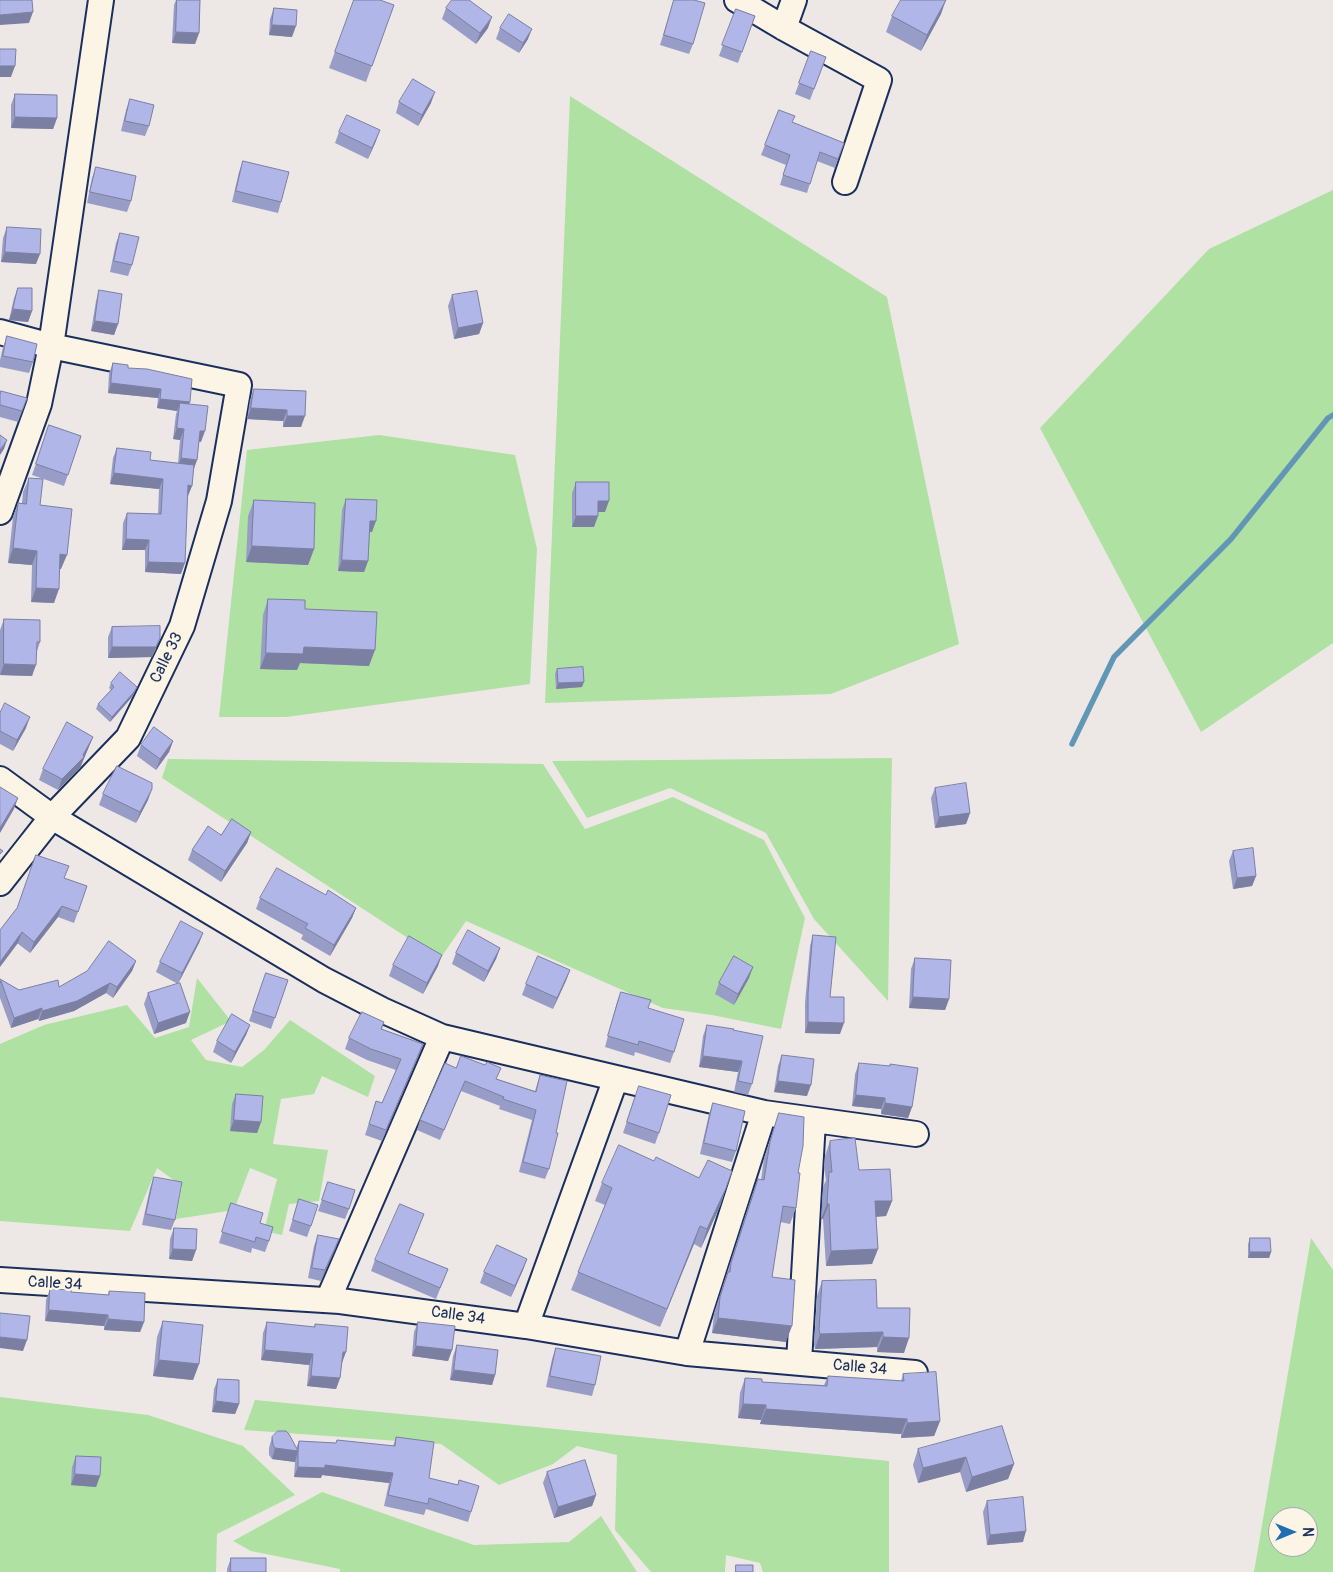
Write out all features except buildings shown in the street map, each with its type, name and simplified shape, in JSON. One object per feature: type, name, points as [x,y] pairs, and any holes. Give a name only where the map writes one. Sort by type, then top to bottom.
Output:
[{"type":"street","points":[[0,512],[39,404],[50,346],[101,0]]},
{"type":"street","points":[[737,0],[879,80],[845,182]]},
{"type":"street","points":[[784,28],[794,0]]},
{"type":"street","points":[[0,332],[50,346]]},
{"type":"street","name":"Calle 33","points":[[0,883],[52,817],[128,738],[182,626],[219,501],[239,385],[50,346]]},
{"type":"street","points":[[0,780],[52,817],[324,980],[382,1010],[442,1037],[764,1113],[916,1134]]},
{"type":"street","points":[[328,1300],[442,1037]]},
{"type":"street","points":[[526,1326],[616,1078]]},
{"type":"street","points":[[688,1353],[764,1113]]},
{"type":"street","points":[[799,1362],[813,1121]]},
{"type":"street","name":"Calle 34","points":[[0,1280],[328,1300],[526,1326],[688,1353],[915,1373]]},
{"type":"green space","points":[[570,96],[887,297],[959,644],[831,694],[545,703]]},
{"type":"green space","points":[[1333,190],[1333,643],[1201,732],[1040,428],[1209,249]]},
{"type":"green space","points":[[379,435],[515,455],[537,549],[530,684],[286,717],[219,717],[247,450]]},
{"type":"green space","points":[[892,758],[888,1001],[814,919],[766,833],[670,788],[587,818],[552,761]]},
{"type":"green space","points":[[168,759],[543,764],[585,829],[673,797],[764,840],[805,918],[781,1029],[712,1015],[663,1008],[466,921],[440,959],[162,778]]},
{"type":"green space","points":[[197,978],[231,1021],[191,1040],[206,1060],[242,1067],[264,1050],[290,1020],[375,1076],[368,1097],[322,1076],[314,1094],[281,1099],[273,1144],[328,1150],[319,1201],[289,1204],[282,1235],[264,1231],[277,1179],[250,1168],[234,1210],[176,1219],[182,1186],[157,1168],[130,1231],[0,1221],[0,1044],[44,1025],[127,1005],[155,1038],[189,1027]]},
{"type":"green space","points":[[1311,1238],[1333,1270],[1333,1572],[1254,1572]]},
{"type":"green space","points":[[0,1397],[148,1415],[243,1446],[295,1495],[217,1534],[216,1572],[0,1572]]},
{"type":"green space","points":[[255,1400],[889,1461],[889,1572],[763,1572],[760,1563],[726,1555],[725,1572],[651,1572],[615,1530],[617,1455],[577,1446],[553,1464],[499,1485],[441,1444],[244,1430]]},
{"type":"green space","points":[[322,1492],[474,1545],[569,1542],[601,1516],[637,1572],[340,1572],[340,1569],[251,1551],[233,1541]]},
{"type":"waterway","points":[[1072,744],[1114,657],[1231,539],[1328,418],[1333,415]]}]
